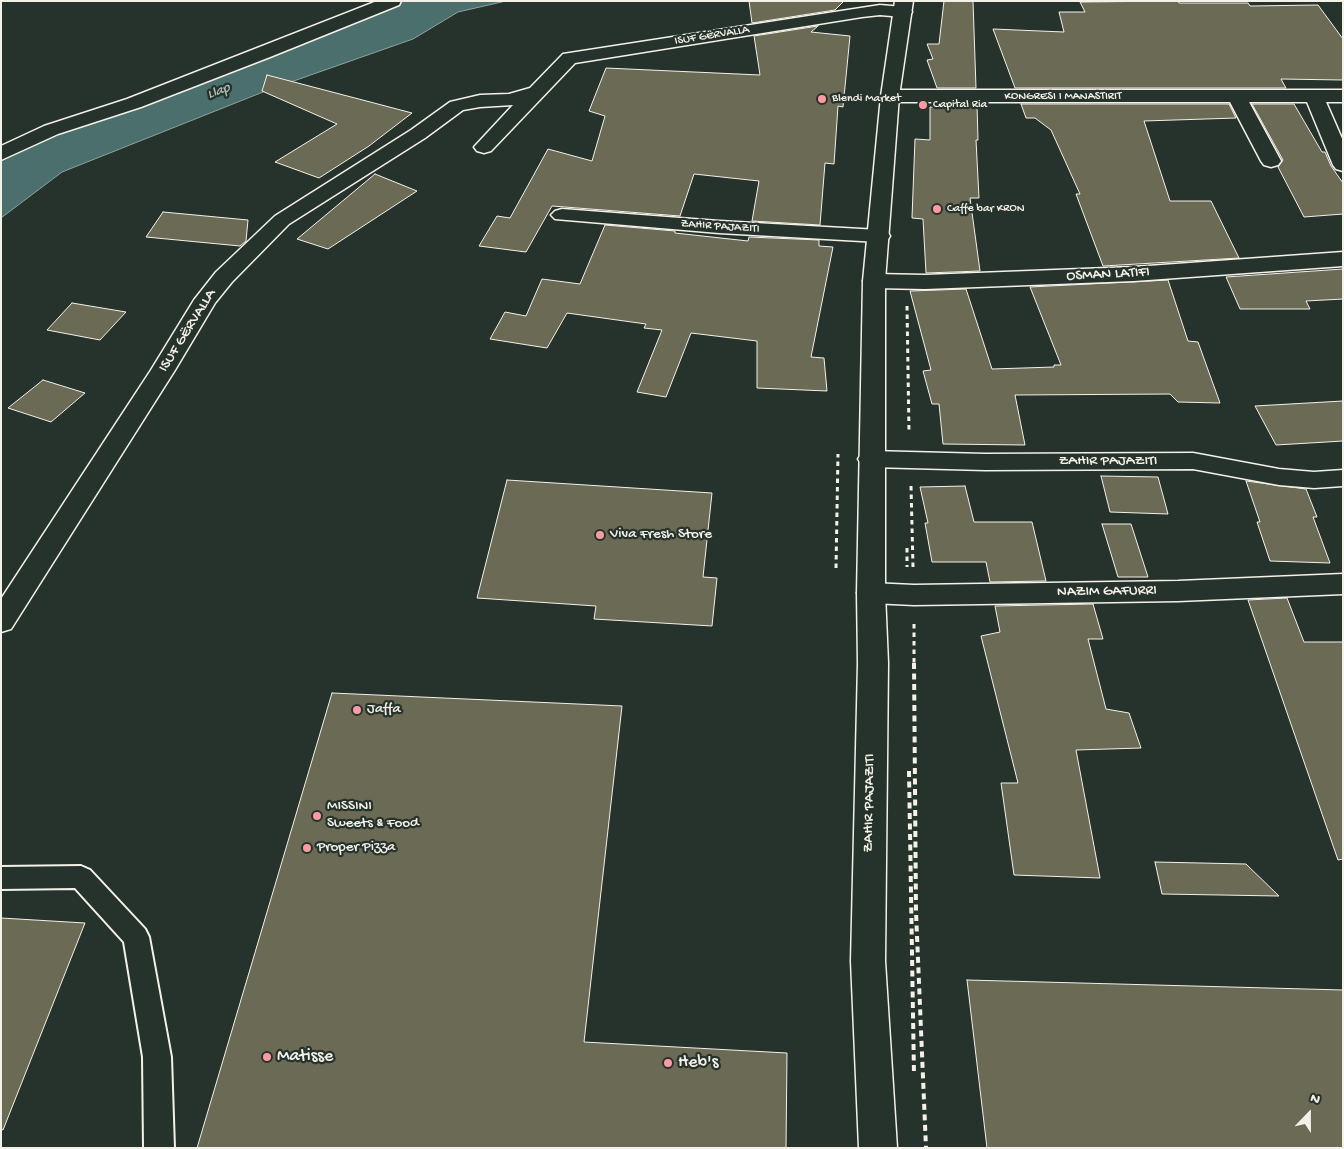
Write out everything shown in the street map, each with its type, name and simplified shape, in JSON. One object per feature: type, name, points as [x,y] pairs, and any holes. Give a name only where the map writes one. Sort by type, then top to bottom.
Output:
[{"type":"street","points":[[1,154],[51,130],[171,88],[393,1]]},
{"type":"street","name":"ISUF GËRVALLA","points":[[484,147],[569,58],[903,7]]},
{"type":"street","name":"ZAHIR PAJAZITI","points":[[878,1148],[868,961],[873,663],[871,459],[874,281],[890,96],[903,7]]},
{"type":"street","name":"ISUF GËRVALLA","points":[[1,622],[163,370],[205,300],[224,276],[261,239],[282,220],[418,134],[457,106],[480,101],[511,100],[536,92]]},
{"type":"street","name":"KONGRESI I MANASTIRIT","points":[[890,96],[1343,96]]},
{"type":"street","points":[[1236,96],[1271,161]]},
{"type":"street","points":[[1314,96],[1343,165]]},
{"type":"street","name":"ZAHIR PAJAZITI","points":[[562,215],[719,227],[879,236]]},
{"type":"street","name":"OSMAN LATIFI","points":[[874,281],[925,282],[1134,274],[1343,259]]},
{"type":"street","name":"ZAHIR PAJAZITI","points":[[871,459],[985,462],[1193,461],[1279,477],[1314,480],[1343,478]]},
{"type":"street","name":"NAZIM GAFURRI","points":[[871,593],[914,596],[1178,591],[1343,584]]},
{"type":"lane","points":[[1,878],[81,878],[136,937],[158,1057],[158,1148]]},
{"type":"water","name":"Llap","points":[[387,1],[506,1],[458,12],[413,39],[268,90],[62,172],[1,218],[1,157],[45,134]]},
{"type":"building","points":[[749,1],[844,1],[835,10],[752,23]]},
{"type":"building","points":[[944,1],[973,1],[976,88],[937,88],[927,60],[933,59],[927,44],[939,44]]},
{"type":"building","points":[[1178,1],[1179,3],[1248,3],[1250,6],[1318,5],[1343,39],[1343,80],[1281,79],[1286,88],[1015,88],[993,29],[1064,32],[1059,12],[1085,12],[1080,2]]},
{"type":"building","points":[[818,26],[811,32],[850,36],[843,107],[838,106],[834,164],[825,163],[820,225],[752,221],[759,181],[694,174],[680,216],[552,206],[526,252],[479,246],[497,216],[510,218],[548,149],[592,161],[605,116],[589,111],[606,68],[760,75],[754,36]]},
{"type":"building","points":[[267,75],[412,113],[369,146],[319,178],[275,162],[337,124],[262,91]]},
{"type":"building","points":[[943,104],[977,104],[978,140],[976,140],[979,198],[970,198],[980,271],[926,273],[923,219],[912,218],[915,139],[930,140],[930,107],[944,108]]},
{"type":"building","points":[[1021,104],[1229,104],[1236,118],[1144,121],[1170,201],[1211,201],[1239,258],[1103,266],[1076,194],[1080,194],[1051,130],[1035,118],[1026,118]]},
{"type":"building","points":[[1252,104],[1294,104],[1322,152],[1325,152],[1331,166],[1343,183],[1343,214],[1304,217],[1278,167],[1283,160]]},
{"type":"building","points":[[375,174],[417,191],[328,249],[297,239]]},
{"type":"building","points":[[163,212],[248,220],[246,241],[240,246],[146,237]]},
{"type":"building","points":[[605,225],[675,231],[675,233],[748,241],[749,237],[819,240],[819,246],[833,247],[811,357],[824,358],[827,391],[757,388],[757,341],[691,333],[666,397],[637,392],[662,330],[644,328],[646,324],[567,313],[547,348],[490,339],[505,312],[526,316],[542,279],[580,284]]},
{"type":"building","points":[[1343,269],[1343,299],[1306,301],[1310,309],[1240,309],[1226,277]]},
{"type":"building","points":[[1168,280],[1188,341],[1198,342],[1220,403],[1178,402],[1170,394],[1015,395],[1025,445],[943,444],[939,404],[932,404],[923,371],[931,370],[910,291],[966,289],[992,369],[1054,367],[1054,365],[1061,365],[1030,287]]},
{"type":"building","points":[[72,303],[126,312],[100,340],[47,330]]},
{"type":"building","points":[[43,380],[85,393],[51,422],[8,408]]},
{"type":"building","points":[[1343,401],[1343,441],[1276,445],[1255,406]]},
{"type":"building","points":[[1101,476],[1158,477],[1168,514],[1110,512]]},
{"type":"building","name":"Viva Fresh Store","points":[[507,480],[712,493],[703,577],[717,578],[712,626],[594,619],[596,606],[477,598]]},
{"type":"building","points":[[1246,481],[1306,489],[1317,517],[1313,517],[1330,563],[1270,561],[1257,522],[1260,522]]},
{"type":"building","points":[[965,486],[974,522],[1032,522],[1046,581],[990,582],[986,562],[932,562],[925,523],[928,523],[920,487]]},
{"type":"building","points":[[1102,524],[1131,524],[1148,577],[1118,577]]},
{"type":"building","points":[[1287,598],[1304,642],[1343,642],[1343,859],[1338,860],[1248,600]]},
{"type":"building","points":[[1093,604],[1103,639],[1088,639],[1106,709],[1129,713],[1141,748],[1076,750],[1100,878],[1014,875],[1001,783],[1018,783],[981,636],[1000,632],[995,606]]},
{"type":"building","points":[[332,693],[622,706],[584,1042],[787,1053],[786,1148],[197,1148]]},
{"type":"building","points":[[1155,862],[1246,864],[1279,896],[1162,894]]},
{"type":"building","points":[[1,918],[85,923],[3,1130],[1,1129]]},
{"type":"building","points":[[967,980],[1343,990],[1343,1148],[987,1148]]},
{"type":"place","name":"Blendi Market","points":[[822,99]]},
{"type":"place","name":"Capital Ria","points":[[923,105]]},
{"type":"place","name":"Caffe bar KRON","points":[[937,209]]},
{"type":"place","name":"Viva Fresh Store","points":[[600,535]]},
{"type":"place","name":"Jaffa","points":[[357,710]]},
{"type":"place","name":"MISSINI Sweets & Food","points":[[317,816]]},
{"type":"place","name":"Proper Pizza","points":[[307,848]]},
{"type":"place","name":"Matisse","points":[[267,1057]]},
{"type":"place","name":"Heb's","points":[[668,1063]]}]
